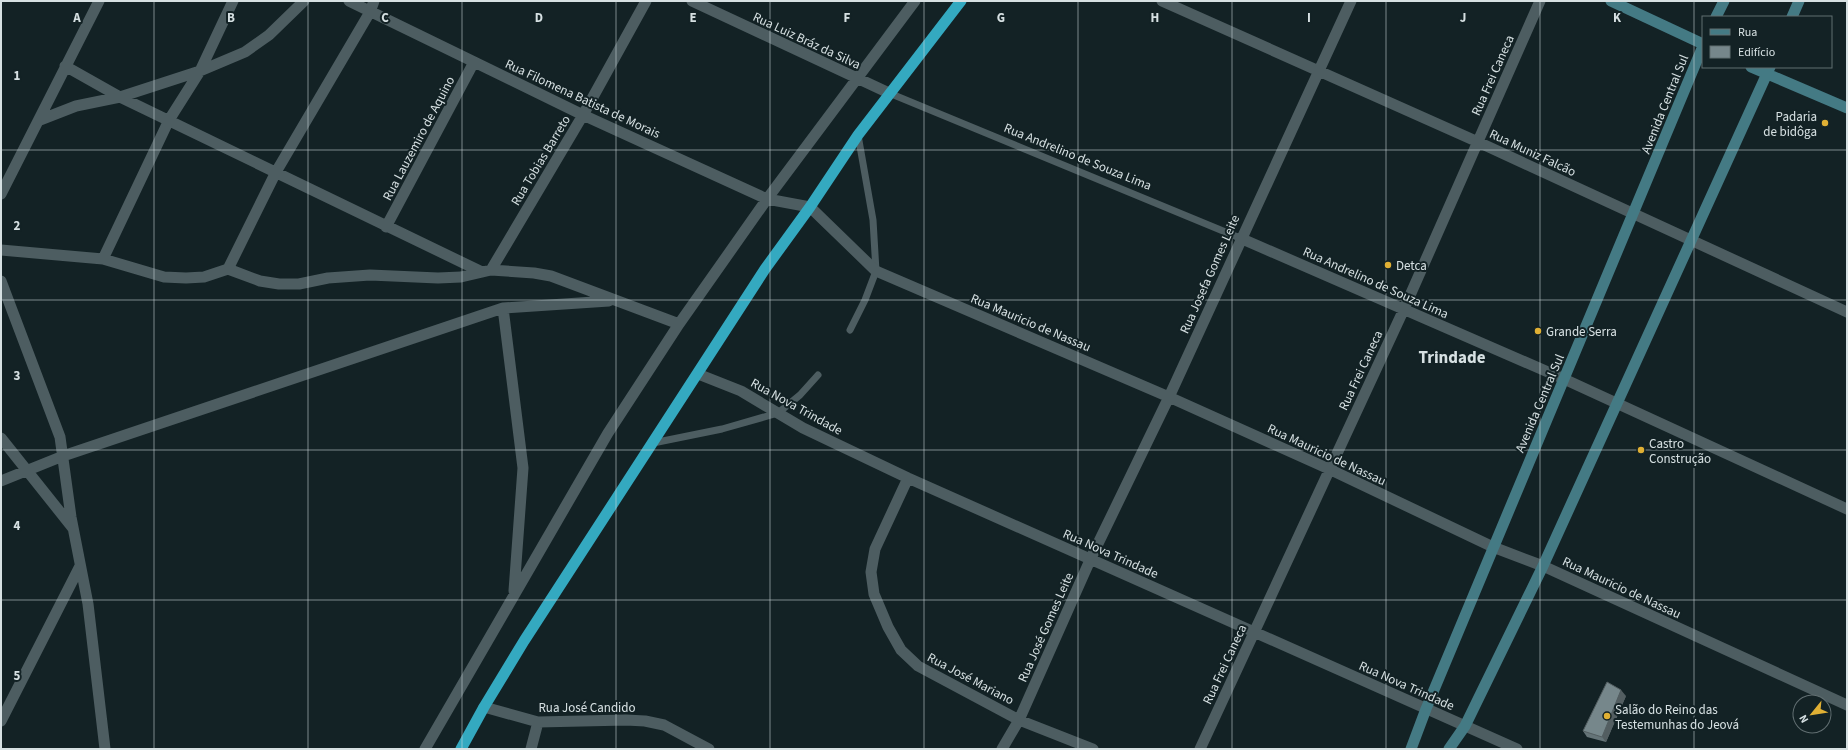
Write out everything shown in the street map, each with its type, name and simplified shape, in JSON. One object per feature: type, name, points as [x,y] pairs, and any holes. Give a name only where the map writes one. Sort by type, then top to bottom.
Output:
[{"type":"highway","points":[[461,749],[484,707],[524,641],[765,269],[810,208],[858,135],[961,1]]},
{"type":"main road","points":[[1611,1],[1702,45]]},
{"type":"main road","points":[[1716,16],[1724,1]]},
{"type":"main road","points":[[1792,16],[1799,1]]},
{"type":"main road","name":"Avenida Central Sul","points":[[1411,749],[1493,547],[1702,47]]},
{"type":"main road","points":[[1755,68],[1768,71],[1847,108]]},
{"type":"main road","points":[[1449,749],[1465,726],[1544,566],[1616,403],[1768,71]]},
{"type":"street","points":[[1,194],[40,120],[65,66],[99,1]]},
{"type":"street","points":[[103,259],[169,120],[200,71],[233,1]]},
{"type":"street","points":[[40,120],[92,101],[120,97],[200,71],[245,52],[257,44],[304,1]]},
{"type":"street","name":"Rua Filomena Batista de Morais","points":[[349,1],[583,115],[767,199],[810,208]]},
{"type":"street","points":[[228,269],[276,172],[370,12],[374,1]]},
{"type":"street","name":"Rua Tobias Barreto","points":[[487,271],[583,115],[646,1]]},
{"type":"street","name":"Rua Luiz Bráz da Silva","points":[[692,1],[889,93]]},
{"type":"street","points":[[425,749],[608,433],[679,324],[767,199],[915,1]]},
{"type":"street","name":"Rua Muniz Falcão","points":[[1162,1],[1478,142],[1847,312]]},
{"type":"street","name":"Rua Josefa Gomes Leite","points":[[1091,558],[1169,396],[1240,238],[1319,71],[1350,1]]},
{"type":"street","name":"Rua Frei Caneca","points":[[1200,749],[1404,309],[1540,1]]},
{"type":"street","name":"Rua Lauzemiro de Aquino","points":[[386,227],[474,62]]},
{"type":"street","points":[[65,66],[120,97],[386,227],[487,271]]},
{"type":"street","name":"Rua Mauricio de Nassau","points":[[810,208],[876,270],[1169,396],[1329,469],[1493,547],[1544,566],[1847,705]]},
{"type":"street","name":"Rua Andrelino de Souza Lima","points":[[1240,238],[1564,379],[1847,509]]},
{"type":"street","points":[[1,250],[103,259],[164,277],[204,277],[228,269],[260,281],[280,284],[300,284],[328,278],[370,275],[438,278],[461,277],[487,271],[534,273],[551,276],[679,324]]},
{"type":"street","points":[[1,281],[60,437],[73,530],[88,604],[105,749]]},
{"type":"street","points":[[1,481],[63,456],[503,308],[614,300]]},
{"type":"street","points":[[503,308],[523,468],[514,595]]},
{"type":"street","name":"Rua Nova Trindade","points":[[698,374],[741,391],[803,428],[908,478],[1091,558],[1254,633],[1517,749]]},
{"type":"street","points":[[1,438],[73,530]]},
{"type":"street","name":"Rua José Mariano","points":[[908,478],[875,548],[871,572],[874,594],[888,627],[901,650],[918,666],[1019,720],[1093,749]]},
{"type":"street","name":"Rua José Gomes Leite","points":[[1002,749],[1019,720],[1091,558]]},
{"type":"street","points":[[1,721],[80,566]]},
{"type":"street","name":"Rua José Candido","points":[[484,707],[538,722],[645,721],[664,725],[709,749]]},
{"type":"street","points":[[531,749],[538,722]]},
{"type":"lane","name":"Rua Andrelino de Souza Lima","points":[[889,93],[1240,238]]},
{"type":"lane","points":[[850,330],[865,300],[876,270],[873,220],[858,135]]},
{"type":"lane","points":[[653,443],[722,429],[778,412],[800,395],[818,375]]},
{"type":"building","points":[[1607,682],[1621,690],[1602,737],[1583,731]]},
{"type":"place","name":"Padaria de bidôga","points":[[1825,123]]},
{"type":"place","name":"Detca","points":[[1388,265]]},
{"type":"place","name":"Grande Serra","points":[[1538,331]]},
{"type":"place","name":"Castro Construção","points":[[1641,450]]},
{"type":"place","name":"Salão do Reino das Testemunhas do Jeová","points":[[1607,716]]},
{"type":"district","name":"Trindade","points":[[1452,357]]}]
